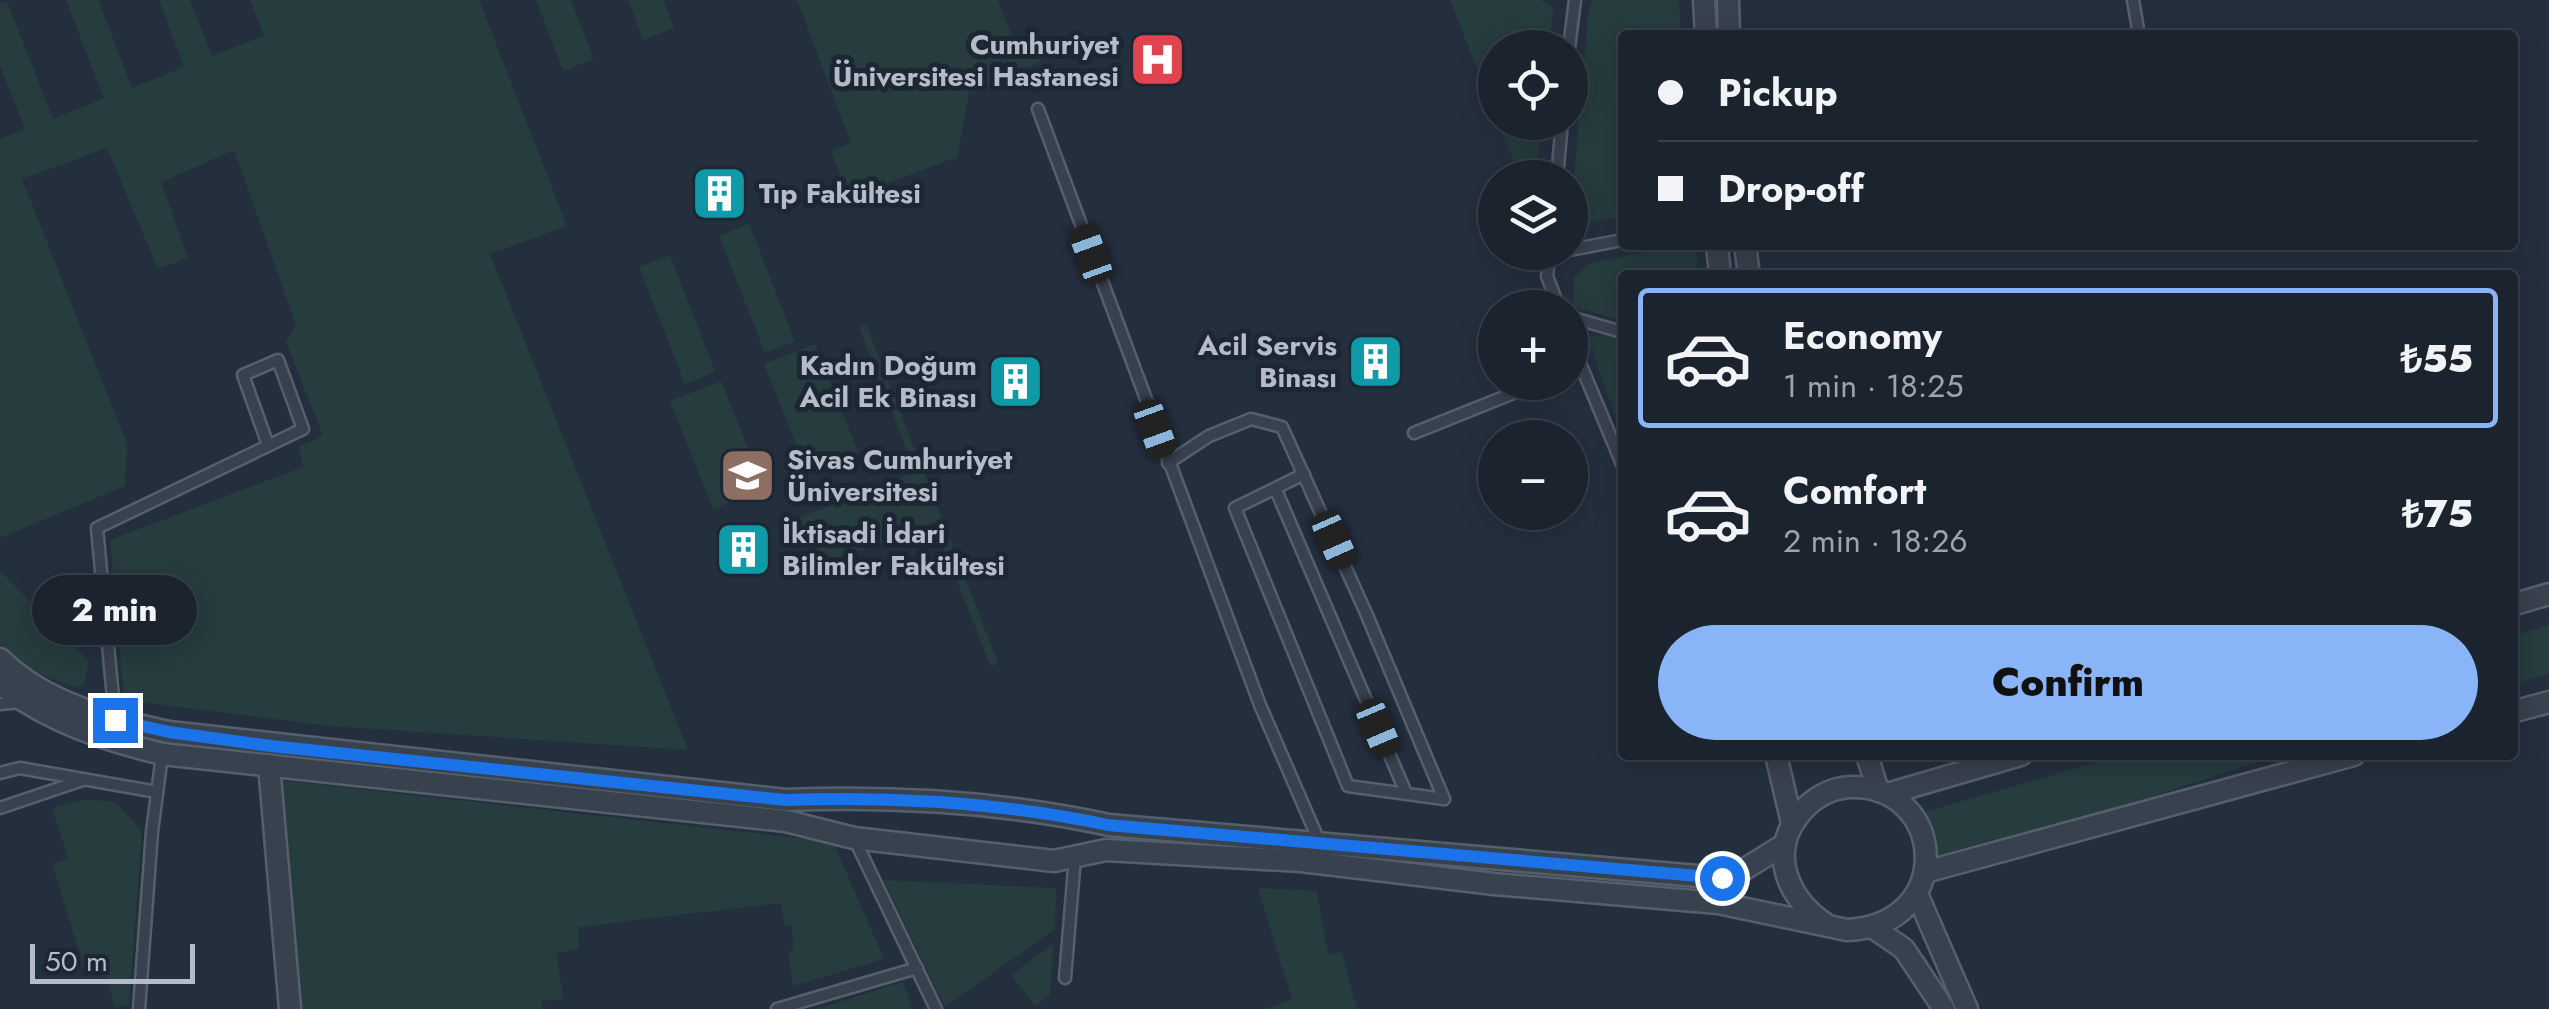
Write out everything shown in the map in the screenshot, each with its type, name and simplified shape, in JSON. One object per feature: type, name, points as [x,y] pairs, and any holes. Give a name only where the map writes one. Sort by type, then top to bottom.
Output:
[{"type":"street","points":[[1704,0],[1706,30]]},
{"type":"street","points":[[1728,0],[1729,30]]},
{"type":"street","points":[[2518,603],[2549,594]]},
{"type":"street","points":[[0,659],[37,688],[96,716],[169,732],[786,800],[855,798],[1048,812],[1108,825],[1722,878],[1740,872],[1785,844]]},
{"type":"street","points":[[0,684],[33,709],[111,741],[162,754],[786,821],[854,838],[1054,860],[1106,850],[1318,863],[1494,884],[1718,903],[1847,930],[1872,927],[1905,910],[1918,894],[1925,872],[1926,848],[1920,826],[1906,808],[1882,792],[1868,760]]},
{"type":"street","points":[[2518,710],[2549,702]]},
{"type":"street","points":[[1777,760],[1792,823]]},
{"type":"street","points":[[1827,924],[1806,911],[1792,892],[1784,868],[1785,844],[1792,823],[1806,806],[1844,787],[1882,792],[2002,760]]},
{"type":"street","points":[[1925,872],[2336,760]]},
{"type":"street","points":[[270,765],[290,1009]]},
{"type":"street","points":[[1918,894],[1967,1009]]},
{"type":"street","points":[[1872,927],[1904,950],[1944,1009]]},
{"type":"lane","points":[[1571,30],[1575,0]]},
{"type":"lane","points":[[2133,0],[2139,30]]},
{"type":"lane","points":[[1038,110],[1260,705],[1319,842]]},
{"type":"lane","points":[[1588,247],[1618,241]]},
{"type":"lane","points":[[1588,322],[1618,331]]},
{"type":"lane","points":[[115,720],[97,528],[302,429],[278,360],[243,375],[268,444]]},
{"type":"lane","points":[[1588,395],[1618,456]]},
{"type":"lane","points":[[1414,433],[1496,400]]},
{"type":"lane","points":[[1168,464],[1209,436],[1252,419],[1282,427],[1304,474],[1366,612],[1444,799],[1348,786],[1235,508],[1304,474]]},
{"type":"lane","points":[[1276,490],[1406,793]]},
{"type":"lane","points":[[0,704],[23,702]]},
{"type":"lane","points":[[139,1009],[162,754]]},
{"type":"lane","points":[[0,773],[20,768],[157,792]]},
{"type":"lane","points":[[0,808],[84,780]]},
{"type":"lane","points":[[854,838],[936,1009]]},
{"type":"lane","points":[[1065,978],[1074,857]]},
{"type":"lane","points":[[777,1009],[917,968]]},
{"type":"green space","points":[[66,0],[98,0],[132,88],[184,67],[159,0],[190,0],[212,56],[264,36],[250,0],[479,0],[567,226],[490,254],[688,750],[329,726],[124,700],[110,540],[303,467],[299,446],[323,436],[286,342],[296,325],[234,150],[161,182],[188,258],[158,269],[107,148],[22,179],[127,444],[125,486],[0,538],[0,139],[25,129],[0,65],[0,4],[7,1],[53,119],[104,98]]},
{"type":"green space","points":[[536,0],[571,0],[594,59],[563,71]]},
{"type":"green space","points":[[628,0],[663,0],[674,28],[643,40]]},
{"type":"green space","points":[[797,0],[998,0],[1016,47],[1033,41],[1042,61],[969,94],[957,157],[848,198],[831,151],[851,143]]},
{"type":"green space","points":[[1450,0],[1540,0],[1554,8],[1551,30],[1478,30],[1478,71]]},
{"type":"green space","points":[[1593,0],[1679,0],[1681,30],[1618,30],[1618,218],[1588,222],[1588,160],[1576,160],[1577,140],[1588,140],[1587,30]]},
{"type":"green space","points":[[1505,140],[1539,140],[1537,160],[1513,160]]},
{"type":"green space","points":[[749,224],[795,341],[765,353],[719,236]]},
{"type":"green space","points":[[1654,250],[1696,250],[1698,270],[1618,270],[1618,319],[1588,311],[1588,290],[1574,290],[1574,277],[1588,270],[1588,265]]},
{"type":"green space","points":[[670,255],[715,372],[685,384],[639,267]]},
{"type":"green space","points":[[866,324],[998,663],[991,667],[934,522],[815,568],[796,519],[915,472],[859,327]]},
{"type":"green space","points":[[1588,337],[1618,337],[1618,423],[1588,340]]},
{"type":"green space","points":[[815,344],[858,452],[807,472],[764,364]]},
{"type":"green space","points":[[721,381],[764,489],[713,509],[670,401]]},
{"type":"green space","points":[[0,571],[89,661],[79,688],[36,671],[0,644]]},
{"type":"green space","points":[[2549,625],[2549,674],[2518,683],[2518,634]]},
{"type":"green space","points":[[2104,760],[2263,760],[2142,800],[1930,857],[1917,814]]},
{"type":"green space","points":[[278,780],[833,842],[884,959],[793,986],[788,951],[794,950],[791,925],[785,926],[781,903],[578,927],[579,949],[557,953],[563,999],[542,1001],[542,1009],[300,1009]]},
{"type":"green space","points":[[82,800],[115,801],[142,832],[129,1005],[115,1007],[101,961],[84,966],[52,864],[68,858],[52,808]]},
{"type":"green space","points":[[883,880],[1056,888],[1055,929],[945,1007]]},
{"type":"green space","points":[[1258,888],[1317,891],[1328,955],[1342,952],[1357,1009],[1265,1009],[1292,999]]},
{"type":"green space","points":[[1053,944],[1050,994],[1035,1006],[1011,975]]},
{"type":"green space","points":[[903,982],[912,1009],[817,1009]]},
{"type":"place","name":"Cumhuriyet Üniversitesi Hastanesi","points":[[1158,60]]},
{"type":"place","name":"Tıp Fakültesi","points":[[720,193]]},
{"type":"place","name":"Acil Servis Binası","points":[[1376,361]]},
{"type":"place","name":"Kadın Doğum Acil Ek Binası","points":[[1016,381]]},
{"type":"place","name":"Sivas Cumhuriyet Üniversitesi","points":[[748,475]]},
{"type":"place","name":"İktisadi İdari Bilimler Fakültesi","points":[[743,549]]},
{"type":"route","points":[[115,720],[271,746],[786,800],[855,798],[1048,812],[1108,825],[1722,878]]}]
